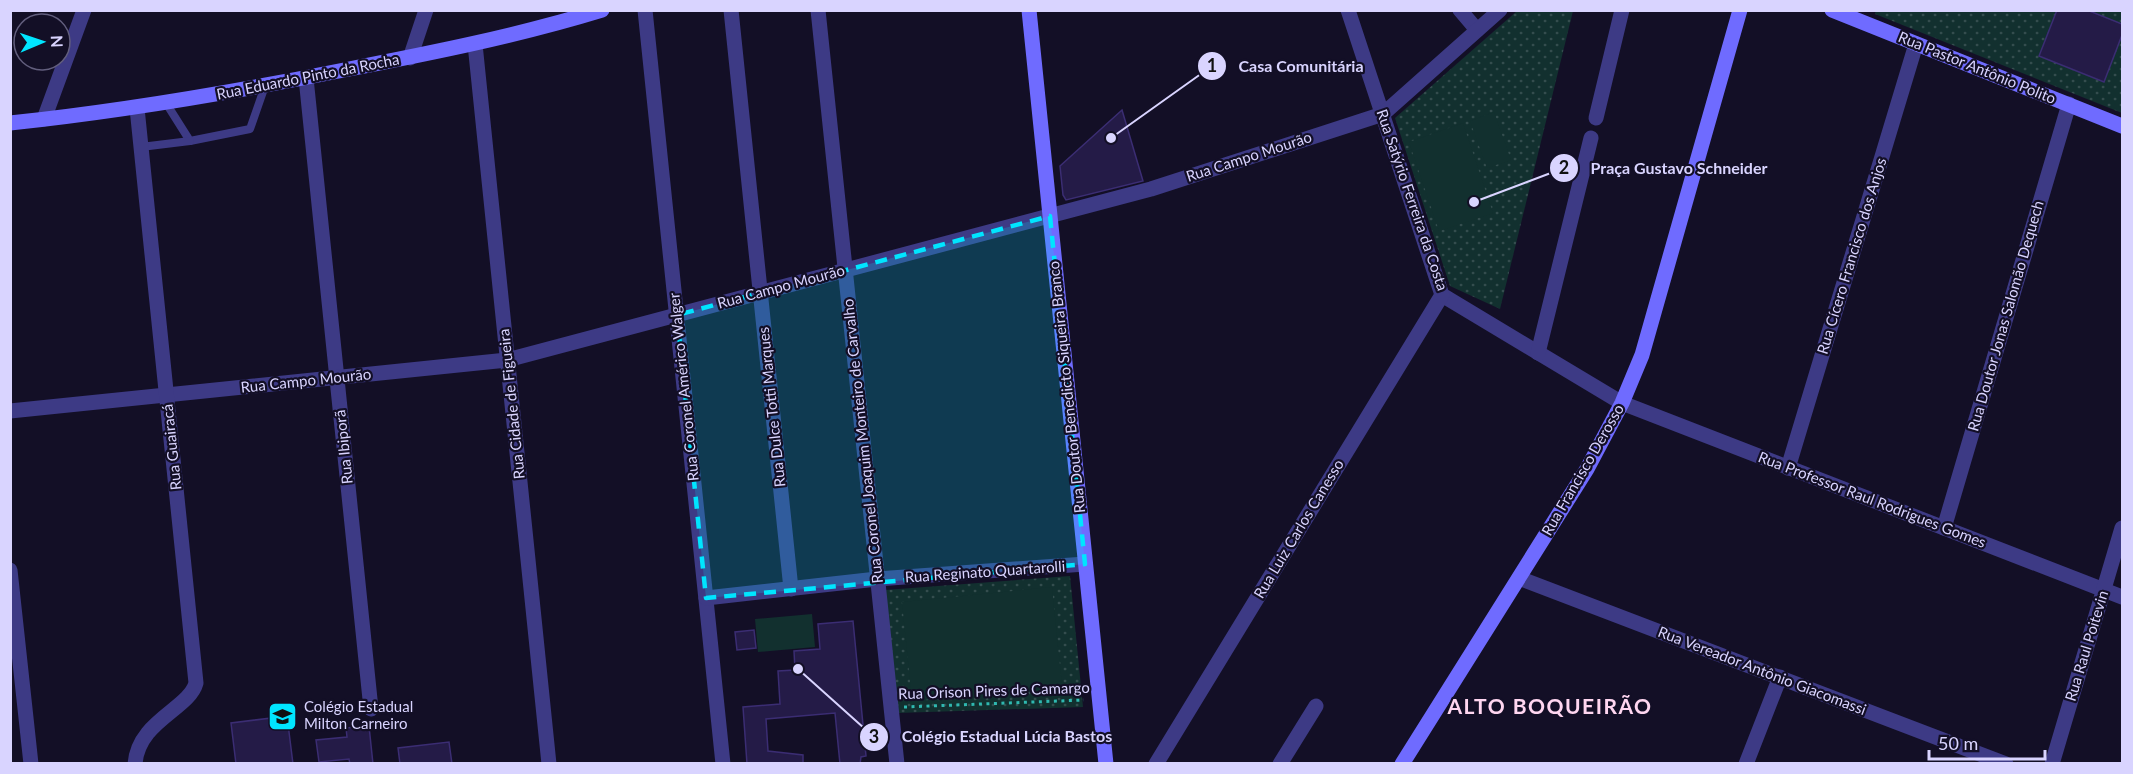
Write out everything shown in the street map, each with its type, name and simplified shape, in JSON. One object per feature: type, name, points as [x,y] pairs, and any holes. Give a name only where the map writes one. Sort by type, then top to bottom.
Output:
[{"type":"street","points":[[44,119],[84,10]]},
{"type":"street","points":[[410,58],[426,10]]},
{"type":"street","name":"Rua Eduardo Pinto da Rocha","points":[[10,123],[137,108],[265,86],[475,44],[602,10]]},
{"type":"street","name":"Rua Coronel Américo Walger","points":[[645,10],[723,764]]},
{"type":"street","name":"Rua Dulce Totti Marques","points":[[731,10],[791,589]]},
{"type":"street","name":"Rua Coronel Joaquim Monteiro de Carvalho","points":[[818,10],[897,764]]},
{"type":"street","name":"Rua Doutor Benedicto Siqueira Branco","points":[[1029,10],[1106,764]]},
{"type":"street","name":"Rua Satýrio Ferreira da Costa","points":[[1348,10],[1442,295],[1622,403]]},
{"type":"street","points":[[1460,10],[1478,30]]},
{"type":"street","name":"Rua Campo Mourão","points":[[10,411],[507,360],[1151,189],[1383,114],[1500,10]]},
{"type":"street","points":[[1596,118],[1622,10]]},
{"type":"street","name":"Rua Francisco Derosso","points":[[1402,764],[1587,469],[1622,403],[1642,355],[1740,10]]},
{"type":"street","name":"Rua Pastor Antônio Polito","points":[[1832,10],[2122,126]]},
{"type":"street","name":"Rua Cidade de Figueira","points":[[475,44],[549,764]]},
{"type":"street","name":"Rua Cícero Francisco dos Anjos","points":[[1788,468],[1916,44]]},
{"type":"street","name":"Rua Ibiporã","points":[[306,78],[371,709]]},
{"type":"street","name":"Rua Doutor Jonas Salomão Dequech","points":[[1944,528],[2069,104]]},
{"type":"street","name":"Rua Guairacá","points":[[135,764],[144,738],[190,694],[195,683],[137,108]]},
{"type":"street","points":[[1538,353],[1591,138]]},
{"type":"street","name":"Rua Luiz Carlos Canesso","points":[[1156,764],[1442,295]]},
{"type":"street","name":"Rua Professor Raul Rodrigues Gomes","points":[[1622,403],[2122,597]]},
{"type":"street","name":"Rua Raul Poitevin","points":[[2052,764],[2122,528]]},
{"type":"street","name":"Rua Reginato Quartarolli","points":[[706,598],[877,579],[1085,564]]},
{"type":"street","points":[[10,570],[31,764]]},
{"type":"street","name":"Rua Vereador Antônio Giacomassi","points":[[1519,578],[2006,764]]},
{"type":"street","points":[[1746,764],[1780,677]]},
{"type":"street","points":[[1280,764],[1316,706]]},
{"type":"lane","points":[[141,147],[190,141],[250,129],[265,86]]},
{"type":"lane","points":[[166,103],[190,141]]},
{"type":"path","name":"Rua Orison Pires de Camargo","points":[[891,707],[1099,699]]},
{"type":"highlighted area","points":[[1050,216],[1085,564],[706,598],[677,315]]},
{"type":"green space","points":[[1876,10],[2122,11],[2122,113],[1875,14]]},
{"type":"green space","points":[[1517,11],[1573,11],[1500,309],[1450,286],[1395,118]]},
{"type":"green space","points":[[1494,112],[1511,160],[1487,168],[1470,121]]},
{"type":"green space","points":[[1463,123],[1493,213],[1439,231],[1409,142]]},
{"type":"green space","points":[[1070,576],[1083,707],[898,713],[885,590]]},
{"type":"green space","points":[[1052,587],[1062,686],[912,701],[902,602]]},
{"type":"green space","points":[[812,614],[815,647],[758,652],[755,619]]},
{"type":"building","points":[[2057,10],[2087,10],[2122,24],[2122,35],[2104,82],[2039,56]]},
{"type":"building","points":[[1122,110],[1143,181],[1066,200],[1063,195],[1060,166]]},
{"type":"building","points":[[853,621],[866,756],[861,757],[860,764],[840,764],[835,713],[766,719],[768,751],[803,755],[803,764],[747,764],[743,707],[780,704],[778,671],[795,670],[794,651],[820,649],[818,624]]},
{"type":"building","points":[[754,630],[756,648],[737,650],[735,632]]},
{"type":"building","points":[[287,716],[293,764],[236,764],[231,723]]},
{"type":"building","points":[[369,726],[373,764],[350,764],[349,759],[319,762],[316,740],[347,737],[346,728]]},
{"type":"building","points":[[449,742],[452,764],[400,764],[398,748]]},
{"type":"place","name":"Casa Comunitária","points":[[1111,138]]},
{"type":"place","name":"Praça Gustavo Schneider","points":[[1474,202]]},
{"type":"place","name":"Colégio Estadual Lúcia Bastos","points":[[798,669]]},
{"type":"place","name":"Colégio Estadual Milton Carneiro","points":[[283,716]]},
{"type":"district","name":"ALTO BOQUEIRÃO","points":[[1550,707]]}]
